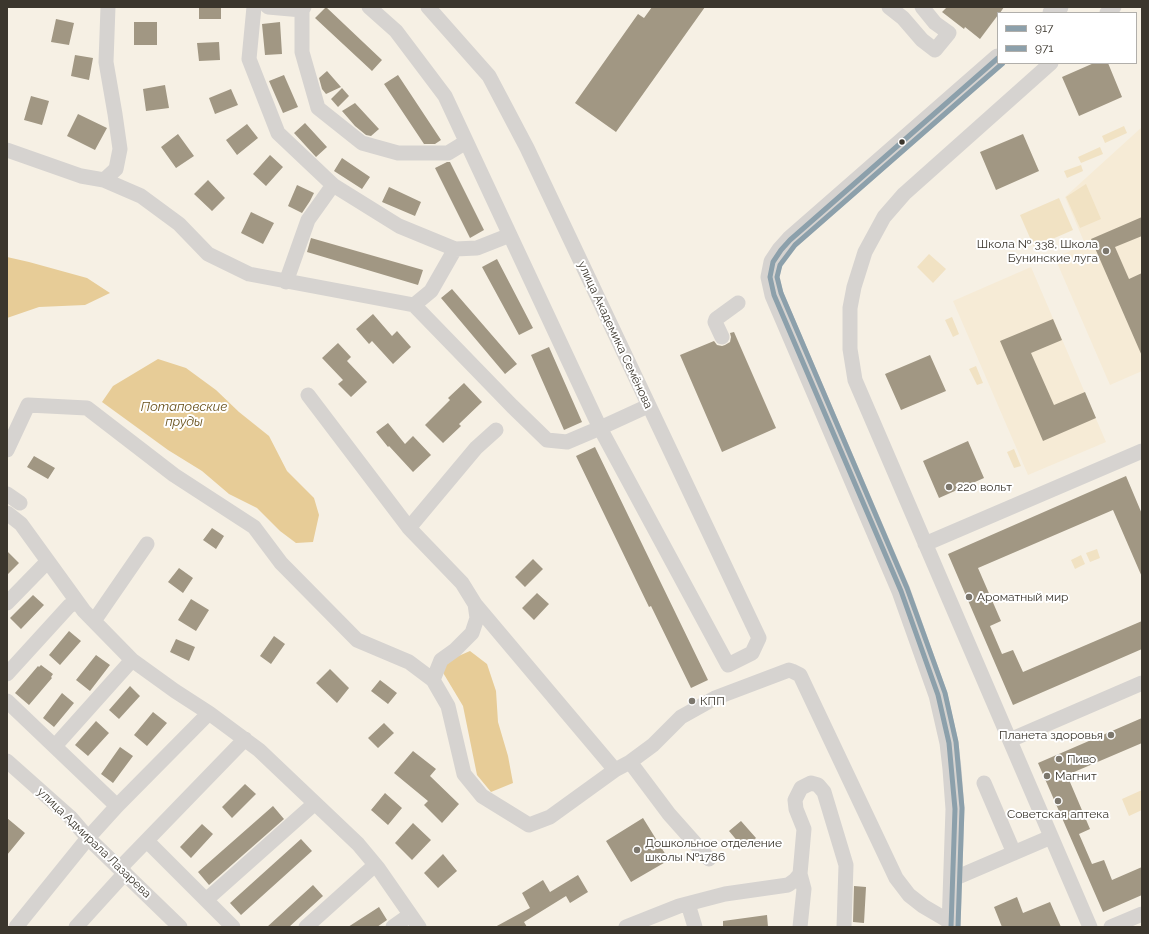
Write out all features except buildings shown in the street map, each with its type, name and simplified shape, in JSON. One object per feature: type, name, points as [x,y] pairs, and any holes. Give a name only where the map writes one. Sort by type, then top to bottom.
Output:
[{"type":"main road","points":[[952,925],[955,809],[949,743],[938,695],[901,591],[774,295],[770,278],[773,262],[790,240],[997,59]]},
{"type":"street","points":[[104,180],[116,168],[120,149],[106,62],[108,7]]},
{"type":"street","points":[[254,7],[249,59],[278,133],[333,185],[399,226],[455,249],[477,248],[510,235]]},
{"type":"street","points":[[268,7],[303,9],[302,52],[318,108],[362,143],[398,153],[448,153],[466,142]]},
{"type":"street","points":[[368,7],[396,30],[445,96],[600,428]]},
{"type":"street","name":"улица Академика Семёнова","points":[[428,7],[488,76],[527,148],[759,638],[752,653],[728,665],[600,428]]},
{"type":"street","points":[[889,7],[907,12],[922,40],[936,50],[949,33],[935,23],[922,7]]},
{"type":"street","points":[[1050,64],[904,194],[888,213],[875,232],[865,252],[854,287],[850,308],[850,349],[855,380],[1090,927]]},
{"type":"street","points":[[7,150],[80,176],[104,180],[141,196],[179,224],[208,254],[249,274],[414,306],[547,440],[567,442],[648,406]]},
{"type":"street","points":[[286,282],[308,220],[333,185]]},
{"type":"street","points":[[414,306],[431,290],[455,249]]},
{"type":"street","points":[[722,337],[715,322],[716,319],[738,303]]},
{"type":"street","points":[[308,395],[409,528],[462,583],[475,604],[615,770]]},
{"type":"street","points":[[7,450],[28,405],[87,408],[174,475],[254,526],[281,563],[357,640],[409,662],[433,680],[448,706],[464,774],[482,796],[529,825],[550,817],[615,770],[630,762],[653,745],[681,717],[715,698],[789,670],[796,672],[800,675],[896,878],[909,895],[952,925]]},
{"type":"street","points":[[409,528],[476,448],[496,430]]},
{"type":"street","points":[[925,544],[1142,450]]},
{"type":"street","points":[[7,494],[20,503]]},
{"type":"street","points":[[7,513],[21,524],[84,611],[132,660],[209,713],[259,750],[314,804],[358,844],[418,927]]},
{"type":"street","points":[[94,621],[147,544]]},
{"type":"street","points":[[7,603],[48,561]]},
{"type":"street","points":[[7,674],[69,606],[77,602]]},
{"type":"street","points":[[433,680],[441,660],[455,650],[472,633],[476,618],[475,604]]},
{"type":"street","points":[[55,746],[132,660]]},
{"type":"street","points":[[1010,740],[1142,683]]},
{"type":"street","points":[[7,701],[117,806]]},
{"type":"street","points":[[16,927],[88,838],[117,806],[209,713]]},
{"type":"street","points":[[76,927],[147,841],[245,739]]},
{"type":"street","name":"улица Адмирала Лазарева","points":[[7,761],[70,817],[88,838],[180,927]]},
{"type":"street","points":[[630,762],[669,814],[709,859]]},
{"type":"street","points":[[800,927],[804,889],[798,877],[804,829],[796,809],[795,800],[801,788],[811,783],[818,785],[824,792],[846,865],[844,927]]},
{"type":"street","points":[[984,783],[1014,853]]},
{"type":"street","points":[[206,900],[314,804]]},
{"type":"street","points":[[953,879],[1051,837]]},
{"type":"street","points":[[147,841],[233,927]]},
{"type":"street","points":[[306,927],[374,865]]},
{"type":"street","points":[[626,927],[688,904],[725,894],[788,885],[798,877]]},
{"type":"street","points":[[688,904],[695,927]]},
{"type":"street","points":[[1111,927],[1142,914]]},
{"type":"street","points":[[393,927],[410,915]]},
{"type":"shaded area","points":[[1124,126],[1127,133],[1105,143],[1102,136]]},
{"type":"shaded area","name":"Школа № 338, Школа Бунинские луга","points":[[1142,127],[1142,371],[1110,385],[1055,258],[1085,244],[1065,197]]},
{"type":"shaded area","points":[[1100,147],[1103,154],[1081,163],[1078,157]]},
{"type":"shaded area","points":[[1081,165],[1083,171],[1067,178],[1064,171]]},
{"type":"shaded area","points":[[1086,184],[1101,219],[1080,228],[1066,197]]},
{"type":"shaded area","points":[[1059,198],[1073,230],[1034,247],[1020,215]]},
{"type":"shaded area","points":[[929,254],[946,269],[933,283],[917,267]]},
{"type":"shaded area","points":[[1031,267],[1106,442],[1028,475],[953,301]]},
{"type":"shaded area","points":[[952,317],[959,334],[953,337],[945,320]]},
{"type":"shaded area","points":[[976,366],[983,383],[977,385],[969,369]]},
{"type":"shaded area","points":[[1014,449],[1021,466],[1014,468],[1007,452]]},
{"type":"shaded area","points":[[1097,549],[1100,558],[1090,562],[1086,553]]},
{"type":"shaded area","points":[[1081,555],[1085,564],[1075,569],[1071,560]]},
{"type":"shaded area","points":[[1142,790],[1142,810],[1129,816],[1122,799]]},
{"type":"water","points":[[7,257],[87,278],[110,293],[85,305],[39,307],[7,318]]},
{"type":"water","name":"Потаповские пруды","points":[[158,359],[186,368],[216,390],[239,412],[269,436],[287,471],[314,498],[319,515],[313,542],[296,543],[280,531],[257,508],[229,494],[202,471],[168,450],[102,402],[113,386]]},
{"type":"water","points":[[470,651],[487,664],[496,691],[498,722],[508,756],[513,783],[491,792],[477,775],[463,706],[442,671],[447,661]]},
{"type":"transit line","name":"917","points":[[951,927],[955,809],[949,743],[938,695],[901,591],[774,295],[770,277],[773,262],[790,240],[997,59]]},
{"type":"transit line","name":"971","points":[[958,927],[962,808],[956,742],[945,693],[907,588],[781,293],[777,277],[780,265],[795,245],[1002,64]]},
{"type":"place","name":"Школа № 338, Школа Бунинские луга","points":[[1106,251]]},
{"type":"place","name":"220 вольт","points":[[949,487]]},
{"type":"place","name":"Ароматный мир","points":[[969,597]]},
{"type":"place","name":"КПП","points":[[692,701]]},
{"type":"place","name":"Планета здоровья","points":[[1111,735]]},
{"type":"place","name":"Пиво","points":[[1059,759]]},
{"type":"place","name":"Магнит","points":[[1047,776]]},
{"type":"place","name":"Советская аптека","points":[[1058,801]]},
{"type":"place","name":"Дошкольное отделение школы №1786","points":[[637,850]]}]
